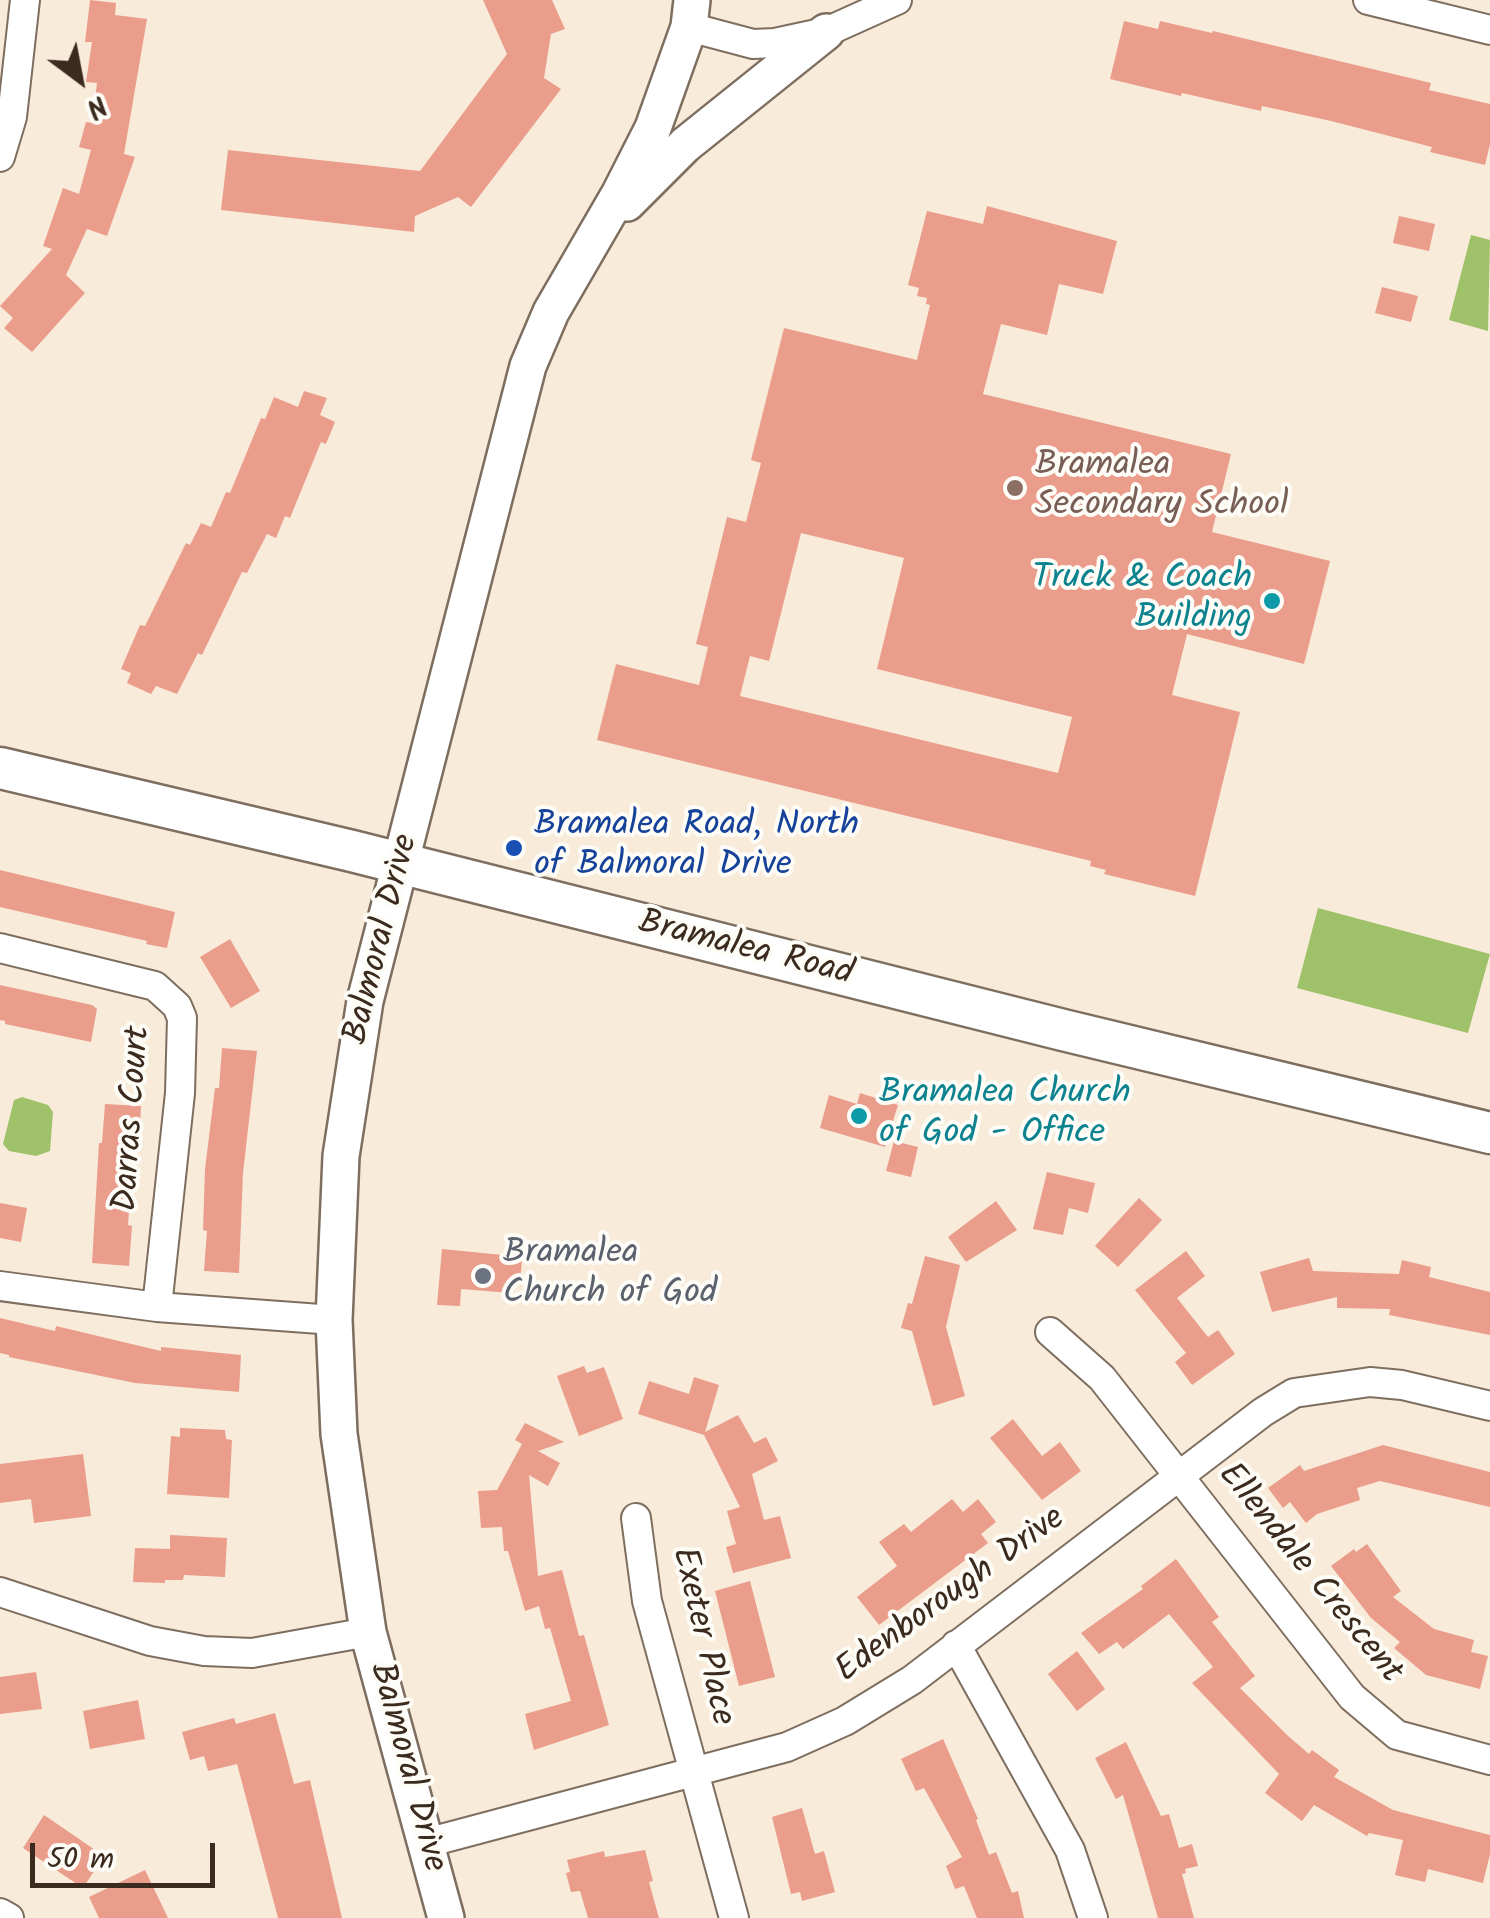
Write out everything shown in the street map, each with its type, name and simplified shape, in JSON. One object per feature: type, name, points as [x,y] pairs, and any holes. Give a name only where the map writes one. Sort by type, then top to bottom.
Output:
[{"type":"main road","name":"Bramalea Road","points":[[0,768],[1490,1134]]},
{"type":"street","points":[[0,157],[12,117],[25,0]]},
{"type":"street","points":[[690,14],[752,44],[775,43],[826,32],[898,0]]},
{"type":"street","points":[[1368,0],[1490,30]]},
{"type":"street","name":"Balmoral Drive","points":[[446,1918],[368,1632],[338,1434],[334,1320],[341,1156],[364,1001],[528,366],[551,312],[652,128],[690,14]]},
{"type":"street","points":[[594,236],[685,145],[826,32]]},
{"type":"street","name":"Darras Court","points":[[0,948],[154,986],[178,1006],[182,1018],[180,1093],[157,1307]]},
{"type":"street","points":[[0,1286],[157,1307],[334,1320]]},
{"type":"street","name":"Ellendale Crescent","points":[[1050,1332],[1102,1378],[1352,1697],[1397,1735],[1490,1760]]},
{"type":"street","name":"Edenborough Drive","points":[[426,1843],[787,1747],[845,1721],[912,1680],[1263,1412],[1294,1393],[1370,1382],[1402,1385],[1490,1406]]},
{"type":"street","name":"Exeter Place","points":[[636,1518],[647,1601],[734,1918]]},
{"type":"street","points":[[0,1592],[150,1641],[204,1651],[252,1652],[368,1632]]},
{"type":"street","points":[[956,1645],[1070,1850],[1094,1918]]},
{"type":"street","points":[[0,1913],[9,1918]]},
{"type":"green space","points":[[1471,235],[1490,240],[1488,331],[1449,320]]},
{"type":"green space","points":[[1318,908],[1490,954],[1468,1033],[1297,988]]},
{"type":"green space","points":[[22,1097],[48,1105],[53,1112],[50,1151],[36,1156],[9,1151],[3,1144],[14,1100]]},
{"type":"building","points":[[90,0],[116,3],[115,15],[147,19],[124,154],[135,157],[107,236],[87,229],[66,275],[85,293],[32,352],[4,328],[13,318],[0,306],[52,249],[43,246],[63,188],[79,194],[91,150],[79,147],[86,122],[92,123],[97,83],[86,82],[92,42],[85,42]]},
{"type":"building","points":[[483,0],[552,0],[565,29],[551,34],[544,78],[561,89],[471,207],[458,197],[415,216],[414,232],[221,210],[228,150],[420,171],[507,54]]},
{"type":"building","points":[[1124,21],[1158,29],[1160,21],[1213,31],[1431,83],[1429,90],[1490,104],[1490,144],[1485,165],[1331,121],[1262,106],[1261,111],[1182,93],[1181,96],[1110,79]]},
{"type":"building","points":[[987,206],[1117,241],[1103,294],[1059,284],[1047,335],[1001,324],[983,394],[1231,454],[1212,532],[1330,561],[1304,664],[1187,634],[1172,695],[1240,712],[1195,896],[1104,874],[1106,870],[1090,866],[1091,861],[597,740],[616,664],[699,685],[708,647],[696,644],[727,517],[746,522],[761,463],[751,460],[784,328],[917,360],[930,305],[926,304],[927,298],[917,296],[919,288],[908,285],[927,211],[983,224]],"holes":[[[801,533],[904,558],[877,669],[1072,717],[1058,773],[740,696],[750,656],[769,661]]]},
{"type":"building","points":[[1399,216],[1435,224],[1429,251],[1393,243]]},
{"type":"building","points":[[1382,287],[1418,296],[1411,322],[1375,313]]},
{"type":"building","points":[[304,391],[327,398],[320,415],[335,422],[326,444],[321,442],[290,518],[285,516],[276,538],[267,534],[247,573],[242,572],[202,655],[198,653],[177,694],[156,686],[151,694],[127,683],[131,673],[121,669],[140,625],[145,626],[186,543],[190,545],[201,523],[211,527],[226,492],[230,493],[261,418],[265,419],[274,397],[298,407]]},
{"type":"building","points":[[0,870],[175,912],[167,948],[0,907]]},
{"type":"building","points":[[230,939],[260,991],[231,1008],[200,957]]},
{"type":"building","points":[[0,985],[92,1005],[97,1009],[91,1042],[5,1024],[0,1020]]},
{"type":"building","points":[[222,1048],[257,1051],[243,1173],[239,1273],[204,1271],[205,1169]]},
{"type":"building","name":"Bramalea Church of God - Office","points":[[860,1093],[898,1105],[885,1147],[820,1128],[829,1095],[857,1104]]},
{"type":"building","points":[[105,1104],[141,1106],[128,1225],[132,1226],[129,1266],[92,1263]]},
{"type":"building","points":[[894,1141],[918,1147],[911,1177],[886,1171]]},
{"type":"building","points":[[1047,1172],[1095,1183],[1088,1213],[1069,1208],[1063,1235],[1033,1229]]},
{"type":"building","points":[[1139,1198],[1162,1220],[1118,1267],[1095,1246]]},
{"type":"building","points":[[996,1201],[1017,1230],[966,1262],[948,1237]]},
{"type":"building","points":[[0,1203],[27,1208],[21,1242],[0,1238]]},
{"type":"building","name":"Bramalea Church of God","points":[[442,1249],[513,1256],[513,1260],[522,1260],[520,1283],[511,1282],[510,1293],[461,1289],[460,1306],[437,1305]]},
{"type":"building","points":[[1186,1251],[1205,1276],[1177,1298],[1208,1337],[1218,1330],[1235,1354],[1192,1385],[1175,1362],[1186,1353],[1135,1290]]},
{"type":"building","points":[[925,1256],[960,1265],[946,1327],[965,1396],[933,1406],[912,1331],[901,1328]]},
{"type":"building","points":[[1309,1258],[1313,1271],[1399,1274],[1402,1260],[1431,1267],[1429,1277],[1490,1292],[1490,1335],[1389,1315],[1390,1309],[1337,1308],[1337,1297],[1272,1312],[1260,1272]]},
{"type":"building","points":[[0,1318],[55,1331],[56,1326],[161,1351],[161,1347],[241,1355],[239,1392],[135,1383],[9,1357],[0,1353]]},
{"type":"building","points":[[584,1366],[587,1373],[604,1367],[623,1419],[579,1436],[557,1376]]},
{"type":"building","points":[[694,1377],[719,1385],[705,1432],[738,1415],[754,1443],[766,1437],[778,1461],[752,1474],[764,1520],[780,1516],[791,1558],[733,1573],[726,1547],[736,1544],[727,1511],[740,1507],[704,1435],[638,1414],[649,1381],[689,1394]]},
{"type":"building","points":[[1013,1419],[1042,1456],[1060,1442],[1081,1471],[1042,1500],[990,1438]]},
{"type":"building","points":[[525,1423],[564,1442],[538,1451],[560,1463],[548,1486],[529,1475],[538,1576],[562,1570],[609,1725],[534,1750],[525,1714],[571,1701],[550,1628],[545,1629],[539,1606],[525,1611],[508,1551],[504,1551],[502,1527],[481,1528],[478,1491],[497,1490],[522,1444],[515,1440]]},
{"type":"building","points":[[180,1428],[225,1430],[226,1439],[232,1440],[229,1498],[167,1494],[171,1436],[180,1437]]},
{"type":"building","points":[[1383,1445],[1490,1472],[1490,1507],[1380,1481],[1357,1488],[1360,1500],[1317,1514],[1306,1523],[1290,1502],[1283,1508],[1268,1488],[1300,1465],[1304,1471]]},
{"type":"building","points":[[83,1454],[91,1516],[34,1523],[31,1499],[0,1503],[0,1464]]},
{"type":"building","points":[[952,1499],[963,1512],[978,1499],[996,1522],[981,1534],[988,1543],[879,1625],[857,1597],[897,1566],[879,1542],[904,1524],[911,1532]]},
{"type":"building","points":[[170,1535],[227,1538],[225,1577],[184,1575],[183,1580],[165,1583],[133,1582],[135,1548],[170,1549]]},
{"type":"building","points":[[1367,1544],[1401,1591],[1393,1597],[1434,1629],[1474,1640],[1471,1652],[1488,1656],[1480,1689],[1426,1675],[1394,1648],[1400,1642],[1371,1618],[1331,1566]]},
{"type":"building","points":[[1176,1559],[1219,1617],[1212,1622],[1255,1676],[1240,1688],[1309,1754],[1312,1750],[1339,1770],[1334,1777],[1393,1810],[1490,1835],[1483,1883],[1428,1869],[1425,1882],[1395,1875],[1403,1840],[1369,1833],[1367,1836],[1314,1805],[1302,1821],[1265,1793],[1279,1774],[1192,1683],[1213,1667],[1169,1614],[1123,1649],[1117,1642],[1099,1654],[1081,1633],[1143,1589],[1141,1586]]},
{"type":"building","points":[[750,1581],[775,1677],[739,1686],[715,1591]]},
{"type":"building","points":[[1077,1651],[1105,1689],[1077,1711],[1048,1674]]},
{"type":"building","points":[[36,1672],[42,1709],[0,1714],[0,1677]]},
{"type":"building","points":[[138,1700],[145,1739],[90,1749],[83,1711]]},
{"type":"building","points":[[275,1713],[294,1784],[310,1780],[342,1918],[278,1918],[237,1764],[208,1771],[204,1756],[190,1760],[182,1732],[234,1718],[236,1724]]},
{"type":"building","points":[[943,1739],[978,1819],[989,1855],[996,1852],[1012,1893],[1018,1891],[1024,1918],[977,1918],[964,1886],[955,1889],[946,1866],[962,1857],[924,1788],[916,1791],[901,1759]]},
{"type":"building","points":[[1126,1742],[1161,1816],[1169,1814],[1179,1848],[1192,1844],[1198,1866],[1185,1869],[1182,1874],[1194,1918],[1158,1918],[1123,1795],[1116,1799],[1095,1758]]},
{"type":"building","points":[[802,1808],[815,1854],[824,1851],[835,1892],[802,1901],[800,1892],[791,1894],[772,1817]]},
{"type":"building","points":[[44,1815],[104,1856],[83,1888],[23,1848]]},
{"type":"building","points":[[645,1850],[659,1918],[588,1918],[580,1891],[571,1892],[567,1860],[604,1851],[605,1857]]},
{"type":"building","points":[[145,1870],[168,1918],[99,1918],[89,1897]]},
{"type":"place","name":"Bramalea Secondary School","points":[[1015,488]]},
{"type":"place","name":"Truck & Coach Building","points":[[1272,601]]},
{"type":"place","name":"Bramalea Road, North of Balmoral Drive","points":[[514,848]]},
{"type":"place","name":"Bramalea Church of God - Office","points":[[859,1116]]},
{"type":"place","name":"Bramalea Church of God","points":[[483,1276]]}]
